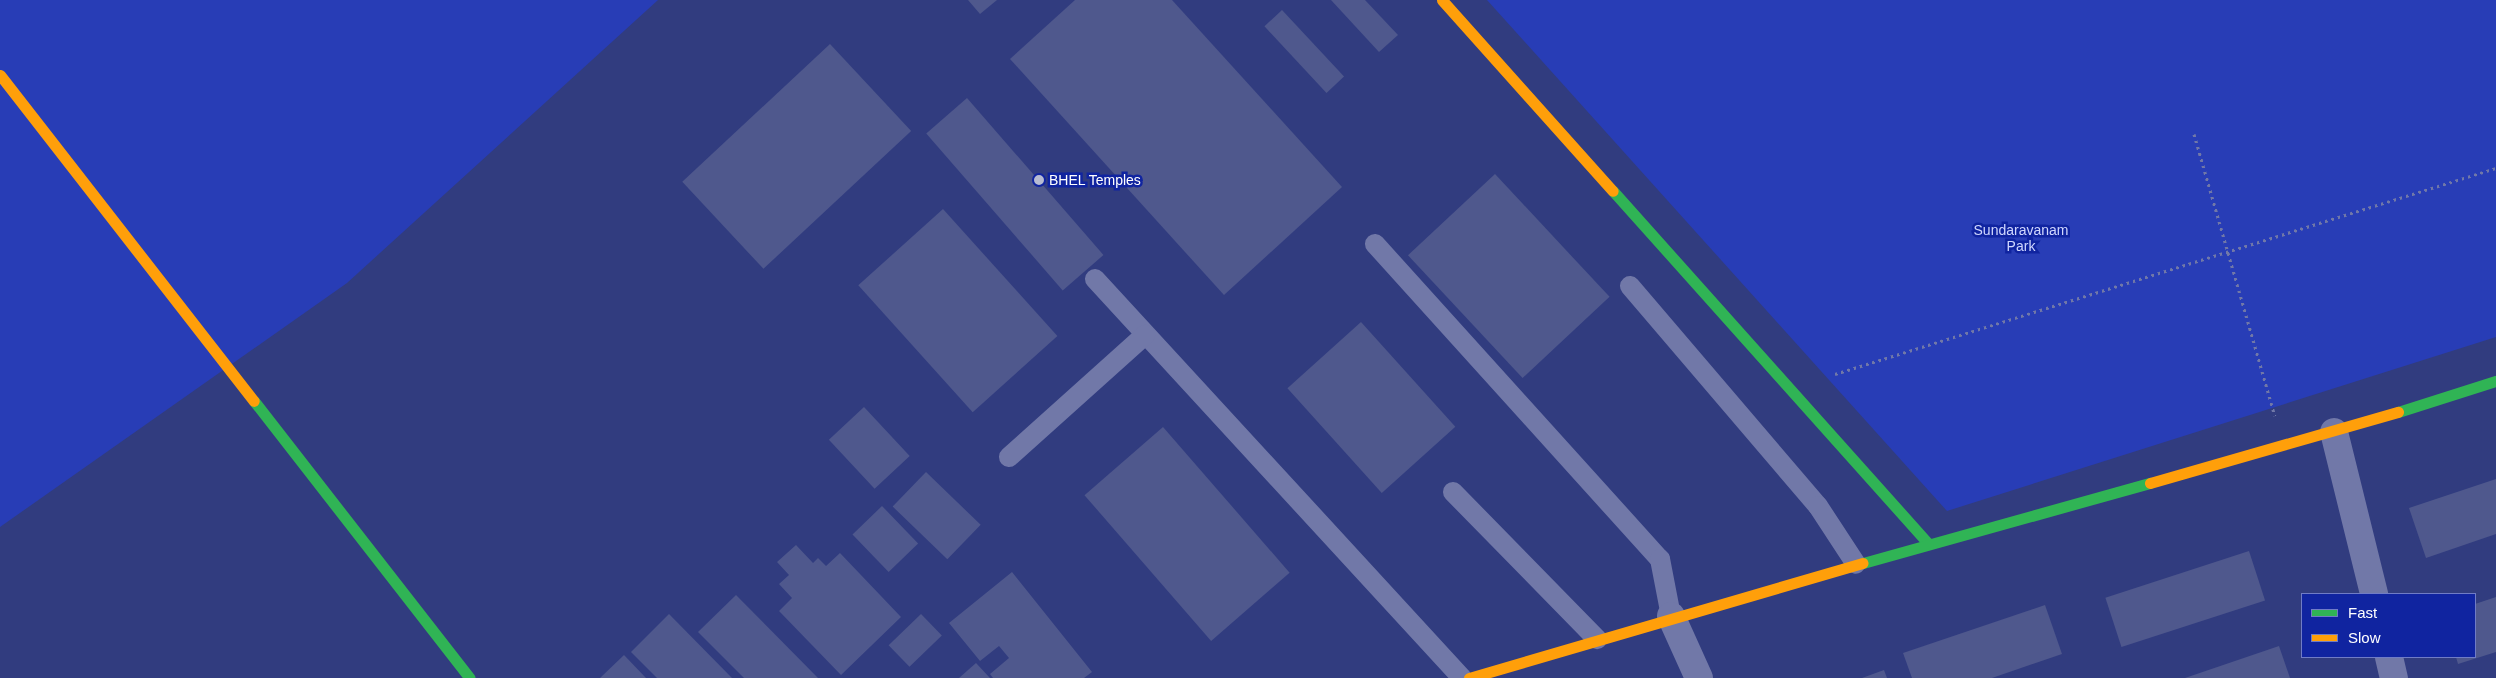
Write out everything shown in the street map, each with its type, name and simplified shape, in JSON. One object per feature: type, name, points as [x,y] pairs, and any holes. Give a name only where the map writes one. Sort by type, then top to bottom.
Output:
[{"type":"street","points":[[1442,0],[1928,544]]},
{"type":"street","points":[[0,75],[470,678]]},
{"type":"street","points":[[1469,678],[1671,616],[2283,443],[2334,432],[2496,381]]},
{"type":"street","points":[[2334,432],[2374,593]]},
{"type":"street","points":[[1671,616],[1699,678]]},
{"type":"street","points":[[2389,658],[2394,678]]},
{"type":"lane","points":[[1375,244],[1660,559],[1671,616]]},
{"type":"lane","points":[[1095,279],[1144,335],[1462,678]]},
{"type":"lane","points":[[1630,286],[1818,506],[1856,564]]},
{"type":"lane","points":[[1010,457],[1144,335]]},
{"type":"lane","points":[[1453,492],[1597,639]]},
{"type":"path","points":[[2194,134],[2226,252],[2283,443]]},
{"type":"path","points":[[1835,374],[2496,168]]},
{"type":"green space","points":[[0,0],[658,0],[347,283],[0,527]]},
{"type":"green space","name":"Sundaravanam Park","points":[[1487,0],[2496,0],[2496,337],[1947,511]]},
{"type":"building","points":[[968,0],[997,0],[980,14]]},
{"type":"building","points":[[1075,0],[1172,0],[1342,187],[1224,295],[1010,59]]},
{"type":"building","points":[[1331,0],[1365,0],[1398,35],[1379,52]]},
{"type":"building","points":[[1282,10],[1344,77],[1327,93],[1264,26]]},
{"type":"building","points":[[830,44],[911,131],[763,269],[682,182]]},
{"type":"building","points":[[967,98],[1103,255],[1063,290],[926,133]]},
{"type":"building","points":[[1495,174],[1610,297],[1523,378],[1408,255]]},
{"type":"building","points":[[943,209],[1057,336],[973,412],[858,285]]},
{"type":"building","points":[[1361,322],[1455,427],[1382,493],[1287,388]]},
{"type":"building","points":[[864,407],[910,456],[875,489],[829,440]]},
{"type":"building","points":[[1163,427],[1290,573],[1211,641],[1085,495]]},
{"type":"building","points":[[926,472],[981,525],[947,559],[893,507]]},
{"type":"building","points":[[2496,479],[2496,534],[2426,558],[2409,508]]},
{"type":"building","points":[[882,506],[918,543],[889,572],[853,534]]},
{"type":"building","points":[[796,545],[813,563],[818,558],[826,566],[840,553],[901,617],[841,675],[779,611],[792,598],[779,584],[789,575],[777,562]]},
{"type":"building","points":[[2249,551],[2265,600],[2121,647],[2105,598]]},
{"type":"building","points":[[1012,572],[1092,672],[1084,678],[993,678],[990,674],[1009,658],[999,646],[980,661],[949,623]]},
{"type":"building","points":[[736,595],[818,678],[744,678],[698,632]]},
{"type":"building","points":[[2496,597],[2496,652],[2458,664],[2456,658],[2476,658],[2476,604]]},
{"type":"building","points":[[2045,605],[2062,654],[1992,678],[1912,678],[1903,653]]},
{"type":"building","points":[[669,614],[732,678],[657,678],[631,652]]},
{"type":"building","points":[[921,614],[942,636],[909,667],[889,645]]},
{"type":"building","points":[[2279,646],[2290,678],[2185,678]]},
{"type":"building","points":[[624,655],[646,678],[600,678]]},
{"type":"building","points":[[976,663],[990,678],[959,678]]},
{"type":"building","points":[[1884,670],[1887,678],[1862,678]]},
{"type":"traffic: fast","points":[[1613,191],[1928,543]]},
{"type":"traffic: fast","points":[[2398,412],[2496,381]]},
{"type":"traffic: fast","points":[[254,401],[470,678]]},
{"type":"traffic: fast","points":[[1863,563],[2150,483]]},
{"type":"traffic: slow","points":[[1442,0],[1613,191]]},
{"type":"traffic: slow","points":[[0,75],[254,401]]},
{"type":"traffic: slow","points":[[2150,483],[2398,412]]},
{"type":"traffic: slow","points":[[1469,678],[1863,563]]},
{"type":"place","name":"BHEL Temples","points":[[1039,180]]}]
